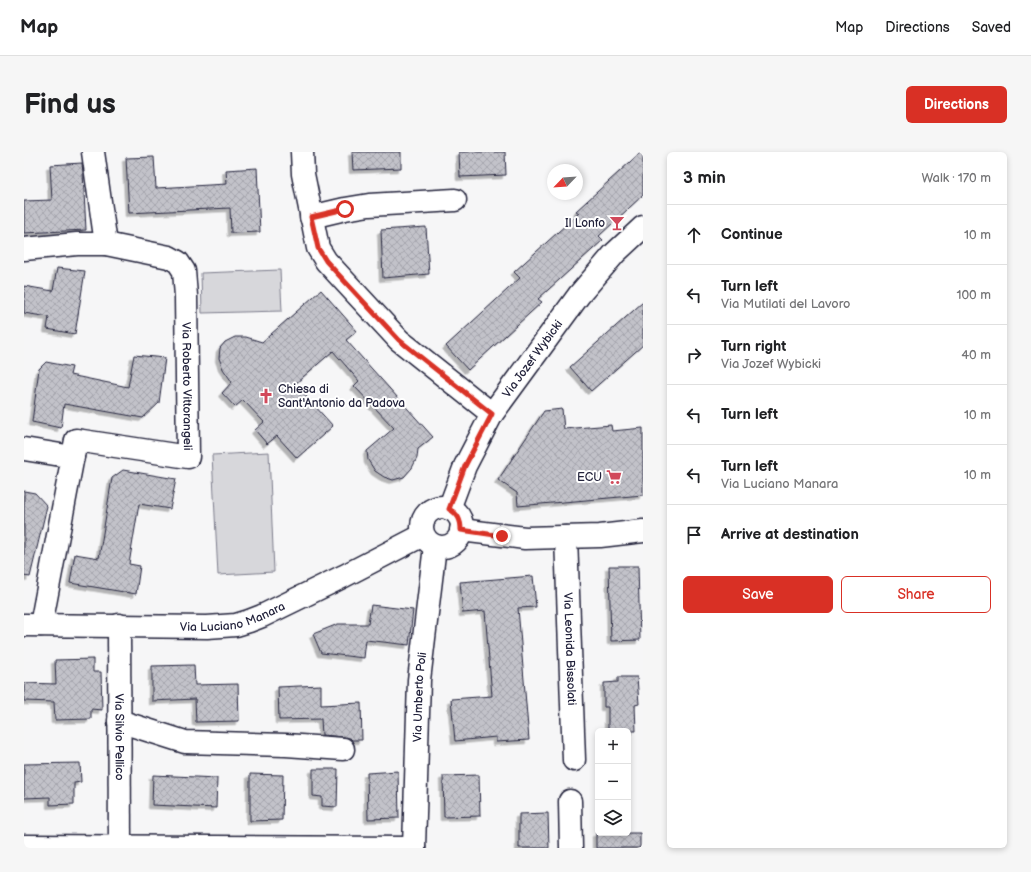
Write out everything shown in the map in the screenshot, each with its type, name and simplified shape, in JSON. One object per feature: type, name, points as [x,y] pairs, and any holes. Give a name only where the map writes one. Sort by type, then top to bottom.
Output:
[{"type":"street","points":[[93,152],[106,244]]},
{"type":"street","points":[[302,152],[303,174],[311,217],[318,248],[326,261],[399,340],[492,414]]},
{"type":"street","points":[[311,217],[368,205],[455,200]]},
{"type":"street","name":"Via Jozef Wybicki","points":[[449,509],[465,466],[492,414],[579,295],[615,253],[643,227]]},
{"type":"street","name":"Via Roberto Vittorangeli","points":[[24,249],[77,244],[106,244],[168,257],[178,262],[184,271],[186,296],[188,457],[76,440],[33,625]]},
{"type":"street","points":[[24,449],[73,457]]},
{"type":"street","points":[[436,508],[449,509],[455,512],[459,518],[461,530],[460,536],[456,541],[447,547],[441,547],[429,541],[422,528],[422,522],[430,511],[436,508]]},
{"type":"street","points":[[461,530],[525,538],[600,536],[643,531]]},
{"type":"street","name":"Via Leonida Bissolati","points":[[566,537],[574,760]]},
{"type":"street","name":"Via Luciano Manara","points":[[33,625],[207,627],[236,624],[262,616],[429,541]]},
{"type":"street","name":"Via Umberto Poli","points":[[414,848],[419,680],[429,541]]},
{"type":"street","name":"Via Silvio Pellico","points":[[119,625],[120,847]]},
{"type":"street","points":[[120,721],[185,742],[286,745],[342,749]]},
{"type":"street","points":[[570,801],[570,848]]},
{"type":"street","points":[[24,846],[414,848]]},
{"type":"shaded area","points":[[280,270],[282,311],[202,313],[201,273]]},
{"type":"shaded area","points":[[269,452],[274,572],[218,575],[212,455]]},
{"type":"building","points":[[352,152],[401,152],[401,168],[353,170]]},
{"type":"building","points":[[459,152],[505,152],[506,175],[460,177]]},
{"type":"building","points":[[641,152],[643,152],[643,195],[599,236],[603,240],[538,299],[542,302],[468,370],[446,346],[520,278],[514,272],[579,213],[576,211]]},
{"type":"building","points":[[154,157],[156,188],[227,184],[226,170],[257,168],[260,232],[231,233],[230,208],[129,213],[126,158]]},
{"type":"building","points":[[82,163],[86,230],[24,233],[24,201],[52,200],[50,165]]},
{"type":"building","points":[[426,227],[429,274],[383,278],[381,230]]},
{"type":"building","points":[[57,268],[85,271],[75,334],[47,329],[49,317],[24,313],[24,286],[53,291]]},
{"type":"building","points":[[321,290],[357,331],[346,340],[433,437],[418,449],[417,458],[412,468],[404,477],[393,480],[384,477],[375,471],[368,460],[367,451],[394,428],[354,386],[359,381],[333,351],[295,384],[333,426],[297,458],[277,436],[267,444],[255,430],[264,422],[243,400],[235,407],[222,393],[232,382],[223,369],[219,358],[220,348],[225,342],[235,337],[246,337],[262,342]]},
{"type":"building","points":[[643,302],[643,345],[591,391],[570,367]]},
{"type":"building","points":[[134,355],[165,358],[159,403],[143,418],[64,404],[61,428],[32,422],[39,369],[46,362],[72,367],[70,375],[128,387]]},
{"type":"building","points":[[562,409],[564,429],[611,425],[612,431],[643,428],[643,495],[518,506],[517,493],[498,480],[544,411]]},
{"type":"building","points":[[123,470],[176,479],[170,509],[139,504],[129,564],[140,566],[136,594],[70,583],[75,554],[99,558],[112,478]]},
{"type":"building","points":[[24,491],[35,493],[47,506],[30,577],[24,576]]},
{"type":"building","points":[[609,566],[638,566],[640,640],[611,641]]},
{"type":"building","points":[[533,576],[536,607],[518,608],[529,740],[496,742],[496,737],[455,741],[451,699],[492,696],[485,611],[463,613],[460,582]]},
{"type":"building","points":[[371,605],[413,610],[409,645],[366,640],[364,658],[321,653],[313,634],[338,624],[368,624]]},
{"type":"building","points":[[93,659],[93,672],[101,672],[102,710],[91,709],[91,719],[55,720],[54,702],[24,701],[24,683],[56,684],[55,660]]},
{"type":"building","points":[[194,665],[195,685],[238,684],[239,721],[196,722],[195,699],[152,701],[152,666]]},
{"type":"building","points":[[618,677],[637,677],[639,704],[635,705],[636,731],[631,731],[631,728],[608,728],[608,707],[604,707],[604,683],[618,682]]},
{"type":"building","points":[[321,685],[321,705],[361,703],[362,740],[352,740],[344,737],[322,735],[321,719],[279,720],[278,687]]},
{"type":"building","points":[[80,763],[81,782],[74,783],[74,804],[50,805],[50,797],[24,798],[24,764]]},
{"type":"building","points":[[313,769],[338,769],[337,807],[322,806],[322,797],[313,796]]},
{"type":"building","points":[[398,771],[399,818],[368,819],[367,773]]},
{"type":"building","points":[[250,774],[283,775],[282,820],[250,821]]},
{"type":"building","points":[[153,775],[217,778],[216,808],[152,805]]},
{"type":"building","points":[[479,775],[480,816],[444,817],[443,776]]},
{"type":"building","points":[[548,813],[549,848],[519,848],[519,814]]},
{"type":"building","points":[[631,833],[640,833],[640,848],[596,848],[596,836],[631,836]]},
{"type":"place","name":"Il Lonfo","points":[[617,223]]},
{"type":"place","name":"Chiesa di Sant'Antonio da Padova","points":[[266,396]]},
{"type":"place","name":"ECU","points":[[614,477]]},
{"type":"route","points":[[345,209],[311,217],[318,248],[326,261],[399,340],[492,414],[465,466],[449,509],[455,512],[459,518],[461,530],[502,536]]}]
